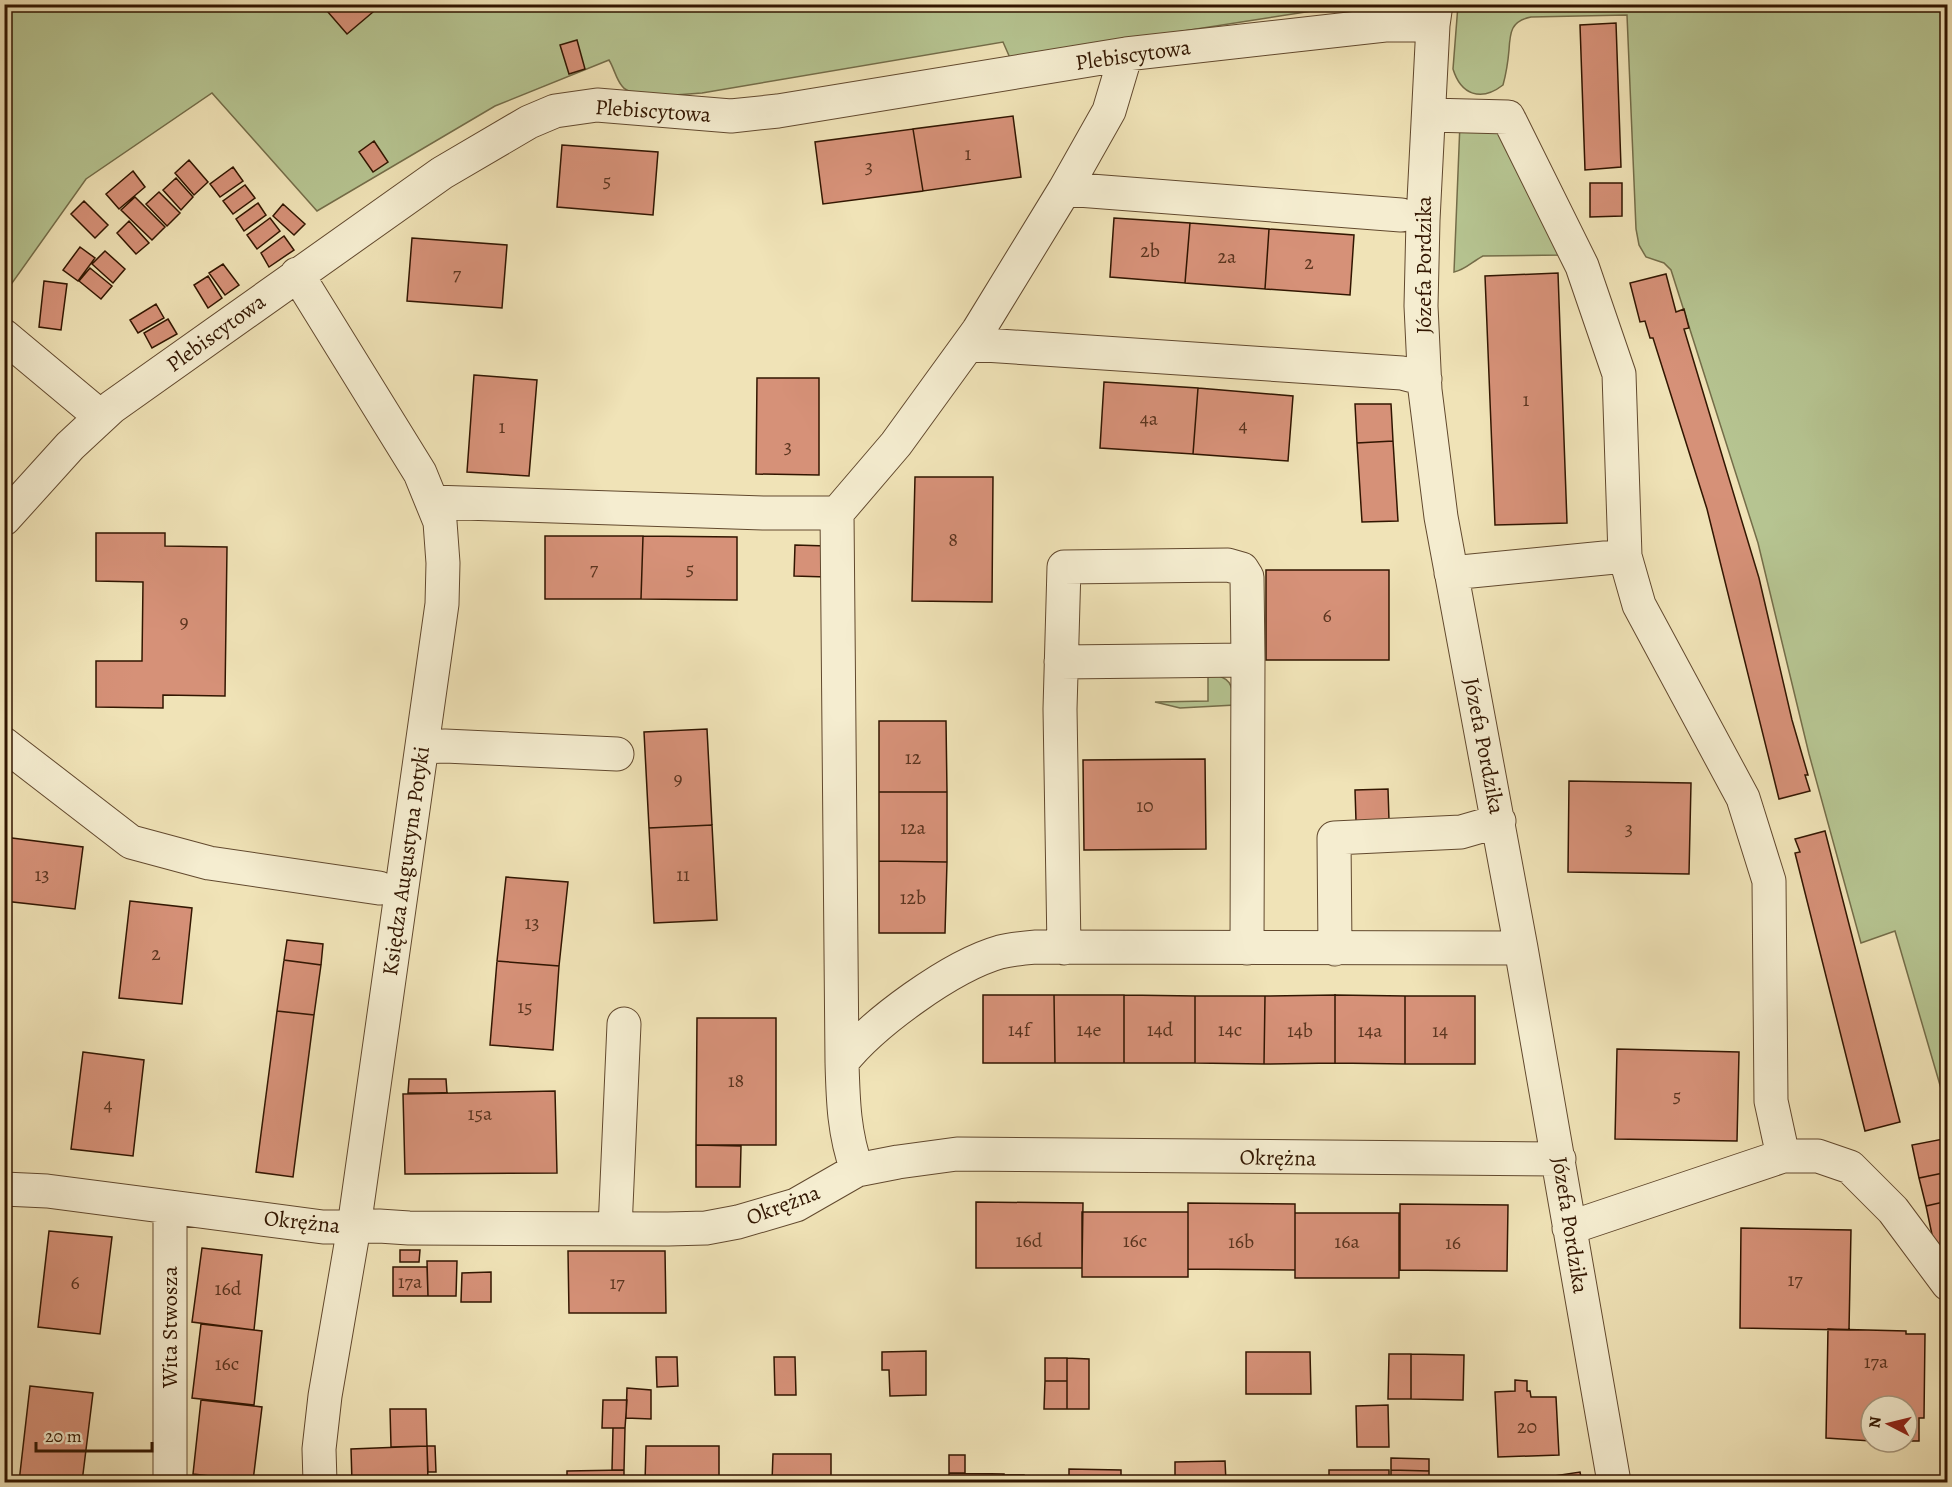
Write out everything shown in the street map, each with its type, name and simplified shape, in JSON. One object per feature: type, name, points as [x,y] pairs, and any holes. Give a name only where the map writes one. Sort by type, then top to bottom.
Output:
[{"type":"street","name":"Plebiscytowa","points":[[4,519],[70,446],[112,407],[442,173],[529,122],[555,111],[597,105],[731,116],[778,111],[1126,54],[1385,25],[1434,15]]},
{"type":"street","name":"Józefa Pordzika","points":[[1434,15],[1423,220],[1421,306],[1425,379],[1442,518],[1499,821],[1614,1482]]},
{"type":"street","points":[[857,1170],[844,1124],[842,1062],[837,513],[896,444],[969,344],[1065,189],[1109,111],[1126,54]]},
{"type":"street","points":[[1429,115],[1508,117],[1582,266],[1619,374],[1625,556],[1639,605],[1743,798],[1768,881],[1771,1101],[1783,1156]]},
{"type":"street","points":[[1065,189],[1401,215]]},
{"type":"street","name":"Księdza Augustyna Potyki","points":[[297,274],[420,473],[440,522],[443,563],[442,604],[422,747],[367,1226],[325,1396],[319,1449],[320,1482]]},
{"type":"street","points":[[4,336],[101,417]]},
{"type":"street","points":[[969,344],[1402,373],[1425,379]]},
{"type":"street","points":[[432,502],[837,513]]},
{"type":"street","points":[[1451,573],[1625,556]]},
{"type":"street","points":[[1064,948],[1060,709],[1064,567],[1228,565],[1242,569],[1247,577],[1247,948]]},
{"type":"street","points":[[1061,662],[1248,660]]},
{"type":"street","points":[[4,744],[131,842],[209,863],[379,888]]},
{"type":"street","points":[[422,747],[445,746],[617,754]]},
{"type":"street","points":[[1335,949],[1334,838],[1461,832],[1499,821]]},
{"type":"street","points":[[842,1062],[855,1045],[872,1030],[949,976],[998,953],[1036,947],[1521,948]]},
{"type":"street","points":[[615,1229],[624,1024]]},
{"type":"street","name":"Okrężna","points":[[4,1189],[47,1191],[323,1227],[706,1228],[738,1222],[796,1205],[857,1170],[898,1162],[957,1155],[1559,1159]]},
{"type":"street","points":[[1569,1228],[1783,1156],[1818,1156],[1850,1167],[1893,1210],[1947,1284]]},
{"type":"street","name":"Wita Stwosza","points":[[170,1207],[170,1482]]},
{"type":"green space","points":[[5,5],[1351,5],[1010,58],[1003,42],[702,93],[659,96],[628,91],[620,83],[609,60],[495,106],[317,211],[212,93],[86,179],[5,293]]},
{"type":"green space","points":[[1458,5],[1947,5],[1947,1109],[1895,931],[1861,943],[1809,754],[1758,543],[1671,270],[1664,263],[1646,257],[1639,245],[1636,229],[1627,15],[1531,17],[1519,21],[1511,33],[1503,85],[1480,94],[1473,93],[1461,85],[1453,69]]},
{"type":"green space","points":[[1460,123],[1497,127],[1562,255],[1483,256],[1454,272]]},
{"type":"green space","points":[[1208,672],[1229,682],[1235,705],[1180,708],[1155,702],[1208,701]]},
{"type":"building","points":[[321,4],[366,4],[373,12],[347,34]]},
{"type":"building","points":[[1616,23],[1621,167],[1585,170],[1580,25]]},
{"type":"building","points":[[577,40],[585,69],[569,74],[560,45]]},
{"type":"building","points":[[1013,116],[1021,177],[923,191],[913,129]]},
{"type":"building","points":[[913,129],[923,191],[823,204],[815,142]]},
{"type":"building","points":[[374,141],[388,162],[373,172],[359,152]]},
{"type":"building","points":[[562,145],[658,152],[653,215],[557,207]]},
{"type":"building","points":[[189,160],[208,182],[194,195],[175,173]]},
{"type":"building","points":[[233,167],[243,181],[220,197],[210,184]]},
{"type":"building","points":[[133,171],[145,187],[119,209],[106,194]]},
{"type":"building","points":[[176,178],[193,197],[181,210],[163,190]]},
{"type":"building","points":[[1590,183],[1622,183],[1622,216],[1590,217]]},
{"type":"building","points":[[245,185],[255,198],[233,214],[223,201]]},
{"type":"building","points":[[159,192],[180,213],[167,226],[146,204]]},
{"type":"building","points":[[135,197],[165,227],[152,240],[121,210]]},
{"type":"building","points":[[84,201],[108,225],[95,238],[71,214]]},
{"type":"building","points":[[258,203],[266,215],[244,231],[236,219]]},
{"type":"building","points":[[283,204],[305,224],[294,235],[273,216]]},
{"type":"building","points":[[270,218],[280,231],[257,249],[247,235]]},
{"type":"building","points":[[1114,218],[1190,223],[1185,283],[1110,277]]},
{"type":"building","points":[[129,221],[149,243],[136,254],[117,233]]},
{"type":"building","points":[[1190,223],[1269,229],[1265,289],[1185,283]]},
{"type":"building","points":[[1269,229],[1354,235],[1350,295],[1265,289]]},
{"type":"building","points":[[284,236],[294,250],[269,267],[261,253]]},
{"type":"building","points":[[412,238],[507,245],[502,308],[407,301]]},
{"type":"building","points":[[80,247],[95,258],[78,281],[63,270]]},
{"type":"building","points":[[105,251],[125,269],[113,283],[92,264]]},
{"type":"building","points":[[223,264],[239,285],[225,295],[209,273]]},
{"type":"building","points":[[90,268],[112,286],[101,299],[79,281]]},
{"type":"building","points":[[1558,273],[1567,523],[1495,525],[1485,276]]},
{"type":"building","points":[[1666,274],[1676,312],[1684,309],[1689,328],[1684,329],[1759,578],[1792,720],[1808,775],[1805,775],[1810,791],[1779,799],[1707,509],[1653,338],[1650,338],[1645,321],[1640,322],[1630,283]]},
{"type":"building","points":[[208,276],[222,298],[208,308],[194,285]]},
{"type":"building","points":[[44,281],[67,284],[61,330],[39,327]]},
{"type":"building","points":[[156,304],[164,318],[138,333],[130,320]]},
{"type":"building","points":[[168,319],[177,334],[152,348],[144,333]]},
{"type":"building","points":[[474,375],[537,380],[529,476],[467,472]]},
{"type":"building","points":[[757,378],[819,378],[819,475],[756,474]]},
{"type":"building","points":[[1104,382],[1198,388],[1193,454],[1100,448]]},
{"type":"building","points":[[1198,388],[1293,396],[1288,461],[1193,454]]},
{"type":"building","points":[[1355,404],[1391,404],[1393,441],[1357,443]]},
{"type":"building","points":[[1393,441],[1398,521],[1362,522],[1357,443]]},
{"type":"building","points":[[915,477],[993,477],[992,602],[912,601]]},
{"type":"building","points":[[96,533],[165,533],[165,546],[227,547],[225,696],[163,695],[163,708],[96,707],[96,661],[142,661],[143,582],[96,581]]},
{"type":"building","points":[[545,536],[643,536],[641,599],[545,599]]},
{"type":"building","points":[[643,536],[737,537],[737,600],[641,599]]},
{"type":"building","points":[[795,545],[827,546],[827,577],[794,576]]},
{"type":"building","points":[[1266,570],[1389,570],[1389,660],[1266,660]]},
{"type":"building","points":[[879,721],[946,721],[947,792],[879,792]]},
{"type":"building","points":[[707,729],[712,825],[649,828],[644,732]]},
{"type":"building","points":[[1205,759],[1206,849],[1084,850],[1083,760]]},
{"type":"building","points":[[1569,781],[1691,783],[1689,874],[1568,872]]},
{"type":"building","points":[[1388,789],[1389,820],[1356,821],[1355,790]]},
{"type":"building","points":[[879,792],[947,792],[947,862],[879,861]]},
{"type":"building","points":[[712,825],[717,920],[654,923],[649,828]]},
{"type":"building","points":[[1825,831],[1900,1122],[1865,1131],[1795,853],[1800,852],[1795,839]]},
{"type":"building","points":[[4,837],[83,847],[75,909],[4,901]]},
{"type":"building","points":[[879,861],[947,862],[945,933],[879,933]]},
{"type":"building","points":[[506,877],[568,882],[559,966],[497,961]]},
{"type":"building","points":[[130,901],[192,908],[182,1004],[119,998]]},
{"type":"building","points":[[287,940],[323,944],[321,965],[284,960]]},
{"type":"building","points":[[284,960],[321,965],[314,1015],[277,1011]]},
{"type":"building","points":[[497,961],[559,966],[553,1050],[490,1045]]},
{"type":"building","points":[[983,995],[1054,995],[1055,1063],[983,1063]]},
{"type":"building","points":[[1054,995],[1124,995],[1124,1063],[1055,1063]]},
{"type":"building","points":[[1124,995],[1195,996],[1195,1063],[1124,1063]]},
{"type":"building","points":[[1335,995],[1405,996],[1405,1064],[1335,1063]]},
{"type":"building","points":[[1335,995],[1335,1063],[1264,1064],[1265,996]]},
{"type":"building","points":[[1195,996],[1265,996],[1264,1064],[1195,1063]]},
{"type":"building","points":[[1405,996],[1475,996],[1475,1064],[1405,1064]]},
{"type":"building","points":[[277,1011],[314,1015],[293,1177],[256,1172]]},
{"type":"building","points":[[697,1018],[776,1018],[776,1145],[696,1145]]},
{"type":"building","points":[[1617,1049],[1739,1052],[1737,1141],[1615,1139]]},
{"type":"building","points":[[83,1052],[144,1060],[133,1156],[71,1149]]},
{"type":"building","points":[[409,1079],[446,1079],[447,1093],[408,1093]]},
{"type":"building","points":[[555,1091],[557,1173],[405,1174],[403,1094]]},
{"type":"building","points":[[1943,1139],[1948,1159],[1948,1172],[1919,1178],[1912,1145]]},
{"type":"building","points":[[696,1145],[741,1146],[740,1187],[696,1187]]},
{"type":"building","points":[[1948,1172],[1948,1201],[1926,1206],[1919,1178]]},
{"type":"building","points":[[1948,1201],[1948,1246],[1935,1249],[1926,1206]]},
{"type":"building","points":[[976,1202],[1083,1203],[1082,1268],[976,1268]]},
{"type":"building","points":[[1188,1203],[1295,1204],[1295,1270],[1188,1269]]},
{"type":"building","points":[[1400,1204],[1508,1205],[1507,1271],[1400,1270]]},
{"type":"building","points":[[1082,1212],[1188,1212],[1188,1277],[1082,1277]]},
{"type":"building","points":[[1295,1213],[1399,1213],[1399,1278],[1295,1278]]},
{"type":"building","points":[[1741,1228],[1851,1230],[1849,1330],[1740,1328]]},
{"type":"building","points":[[49,1231],[112,1237],[100,1334],[38,1327]]},
{"type":"building","points":[[202,1248],[262,1255],[254,1330],[192,1322]]},
{"type":"building","points":[[400,1250],[420,1250],[419,1262],[400,1262]]},
{"type":"building","points":[[568,1251],[665,1251],[666,1313],[569,1313]]},
{"type":"building","points":[[427,1261],[457,1261],[456,1296],[428,1296]]},
{"type":"building","points":[[393,1267],[427,1267],[428,1296],[393,1296]]},
{"type":"building","points":[[491,1272],[491,1302],[461,1302],[462,1273]]},
{"type":"building","points":[[201,1324],[262,1331],[254,1405],[192,1398]]},
{"type":"building","points":[[1828,1329],[1906,1331],[1906,1334],[1925,1334],[1924,1418],[1919,1418],[1919,1394],[1859,1394],[1859,1440],[1826,1438]]},
{"type":"building","points":[[926,1351],[926,1395],[890,1396],[889,1370],[882,1370],[882,1352]]},
{"type":"building","points":[[1246,1352],[1310,1352],[1311,1394],[1246,1394]]},
{"type":"building","points":[[1389,1354],[1411,1354],[1411,1399],[1388,1399]]},
{"type":"building","points":[[1411,1354],[1464,1355],[1463,1400],[1411,1399]]},
{"type":"building","points":[[656,1357],[677,1357],[678,1386],[657,1387]]},
{"type":"building","points":[[774,1357],[795,1357],[796,1395],[775,1395]]},
{"type":"building","points":[[1045,1358],[1067,1358],[1067,1381],[1045,1381]]},
{"type":"building","points":[[1067,1358],[1089,1359],[1089,1409],[1067,1409]]},
{"type":"building","points":[[1515,1380],[1527,1381],[1527,1391],[1530,1391],[1531,1397],[1556,1397],[1559,1455],[1498,1457],[1495,1392],[1515,1391]]},
{"type":"building","points":[[1045,1381],[1067,1381],[1067,1409],[1044,1409]]},
{"type":"building","points":[[30,1386],[93,1393],[82,1482],[19,1482]]},
{"type":"building","points":[[627,1388],[651,1390],[651,1419],[626,1418]]},
{"type":"building","points":[[201,1400],[262,1407],[253,1481],[193,1474]]},
{"type":"building","points":[[603,1400],[627,1400],[625,1428],[602,1428]]},
{"type":"building","points":[[1388,1405],[1389,1447],[1357,1447],[1356,1406]]},
{"type":"building","points":[[390,1409],[426,1409],[427,1446],[391,1447]]},
{"type":"building","points":[[613,1428],[625,1428],[624,1470],[612,1470]]},
{"type":"building","points":[[427,1446],[428,1482],[352,1482],[351,1449]]},
{"type":"building","points":[[427,1446],[435,1446],[436,1472],[428,1472]]},
{"type":"building","points":[[646,1446],[719,1446],[719,1482],[645,1482]]},
{"type":"building","points":[[773,1454],[831,1454],[831,1482],[772,1482]]},
{"type":"building","points":[[949,1455],[965,1455],[965,1473],[949,1473]]},
{"type":"building","points":[[1391,1458],[1429,1459],[1429,1471],[1391,1470]]},
{"type":"building","points":[[1225,1461],[1226,1482],[1175,1482],[1175,1462]]},
{"type":"building","points":[[1069,1469],[1121,1470],[1121,1482],[1069,1482]]},
{"type":"building","points":[[624,1470],[624,1482],[567,1482],[567,1471]]},
{"type":"building","points":[[1329,1470],[1389,1470],[1389,1482],[1329,1482]]},
{"type":"building","points":[[1391,1470],[1429,1471],[1429,1482],[1391,1482]]},
{"type":"building","points":[[1580,1472],[1582,1482],[1520,1481]]},
{"type":"building","points":[[949,1473],[1004,1474],[1003,1482],[949,1482]]},
{"type":"building","points":[[201,1475],[253,1481],[262,1482],[200,1482]]},
{"type":"building","points":[[1003,1475],[1024,1475],[1024,1482],[1003,1482]]}]
